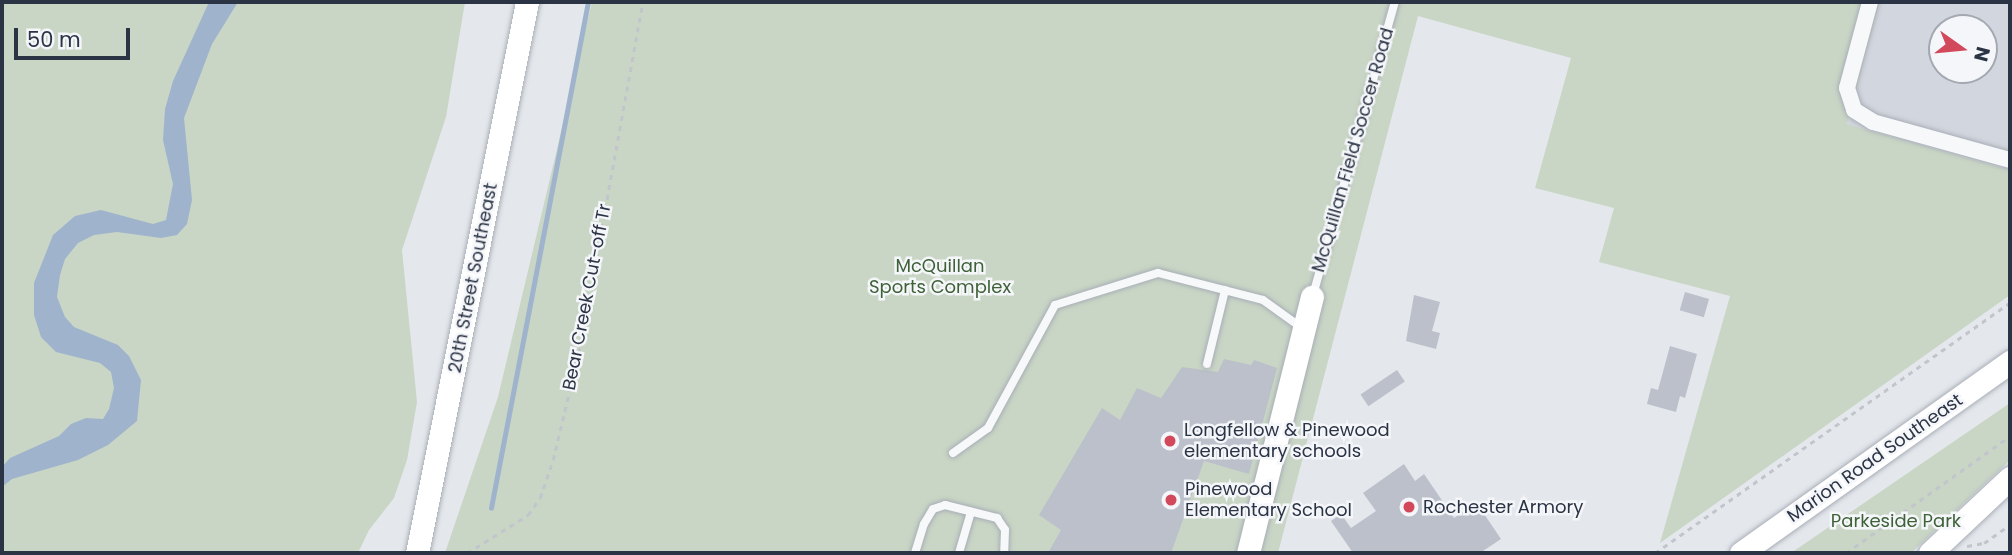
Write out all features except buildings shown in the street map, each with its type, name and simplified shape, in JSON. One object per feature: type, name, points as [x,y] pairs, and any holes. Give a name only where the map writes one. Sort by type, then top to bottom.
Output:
[{"type":"street","name":"20th Street Southeast","points":[[417,553],[527,2]]},
{"type":"street","points":[[1870,2],[1847,88],[1854,110],[1873,122],[2010,160]]},
{"type":"street","points":[[1248,553],[1312,298]]},
{"type":"street","name":"Marion Road Southeast","points":[[1741,553],[2010,362]]},
{"type":"street","points":[[1930,553],[2010,478]]},
{"type":"lane","name":"McQuillan Field Soccer Road","points":[[1312,298],[1395,2]]},
{"type":"lane","points":[[953,453],[988,428],[1055,305],[1158,273],[1263,300],[1304,330]]},
{"type":"lane","points":[[1207,364],[1226,290]]},
{"type":"lane","points":[[915,553],[933,509],[945,505],[997,518],[1005,530],[1004,553]]},
{"type":"lane","points":[[959,553],[971,512]]},
{"type":"path","name":"Bear Creek Cut-off Tr","points":[[467,553],[528,515],[540,498],[554,460],[580,347],[643,2]]},
{"type":"path","points":[[1655,553],[2010,303]]},
{"type":"path","points":[[1846,553],[2010,436]]},
{"type":"path","points":[[1957,552],[1984,543],[2010,525]]},
{"type":"shaded area","points":[[1880,2],[2010,2],[2010,170],[1847,124]]},
{"type":"green space","points":[[2,2],[465,2],[446,117],[402,250],[417,402],[407,460],[394,498],[369,530],[358,553],[2,553]]},
{"type":"green space","name":"McQuillan Sports Complex","points":[[592,2],[1880,2],[1847,124],[2010,170],[2010,295],[1660,543],[1730,296],[1599,262],[1614,208],[1535,188],[1571,58],[1418,16],[1278,553],[445,553],[498,397]]},
{"type":"green space","name":"Parkeside Park","points":[[2010,403],[2010,460],[1911,553],[1791,553]]},
{"type":"water","points":[[209,2],[238,2],[212,44],[184,118],[192,200],[187,224],[177,235],[161,238],[117,232],[94,235],[78,243],[65,259],[60,275],[57,297],[65,317],[74,327],[118,345],[129,356],[141,380],[137,421],[108,445],[78,460],[12,479],[2,487],[2,467],[10,458],[59,436],[71,424],[86,418],[103,419],[109,409],[114,388],[111,372],[100,363],[56,352],[41,337],[34,315],[34,283],[53,235],[75,216],[101,210],[153,224],[166,220],[173,184],[163,140],[165,109],[173,81]]},
{"type":"waterway","points":[[491,508],[588,2]]},
{"type":"place","name":"Longfellow & Pinewood elementary schools","points":[[1170,441]]},
{"type":"place","name":"Pinewood Elementary School","points":[[1171,500]]},
{"type":"place","name":"Rochester Armory","points":[[1409,507]]}]
